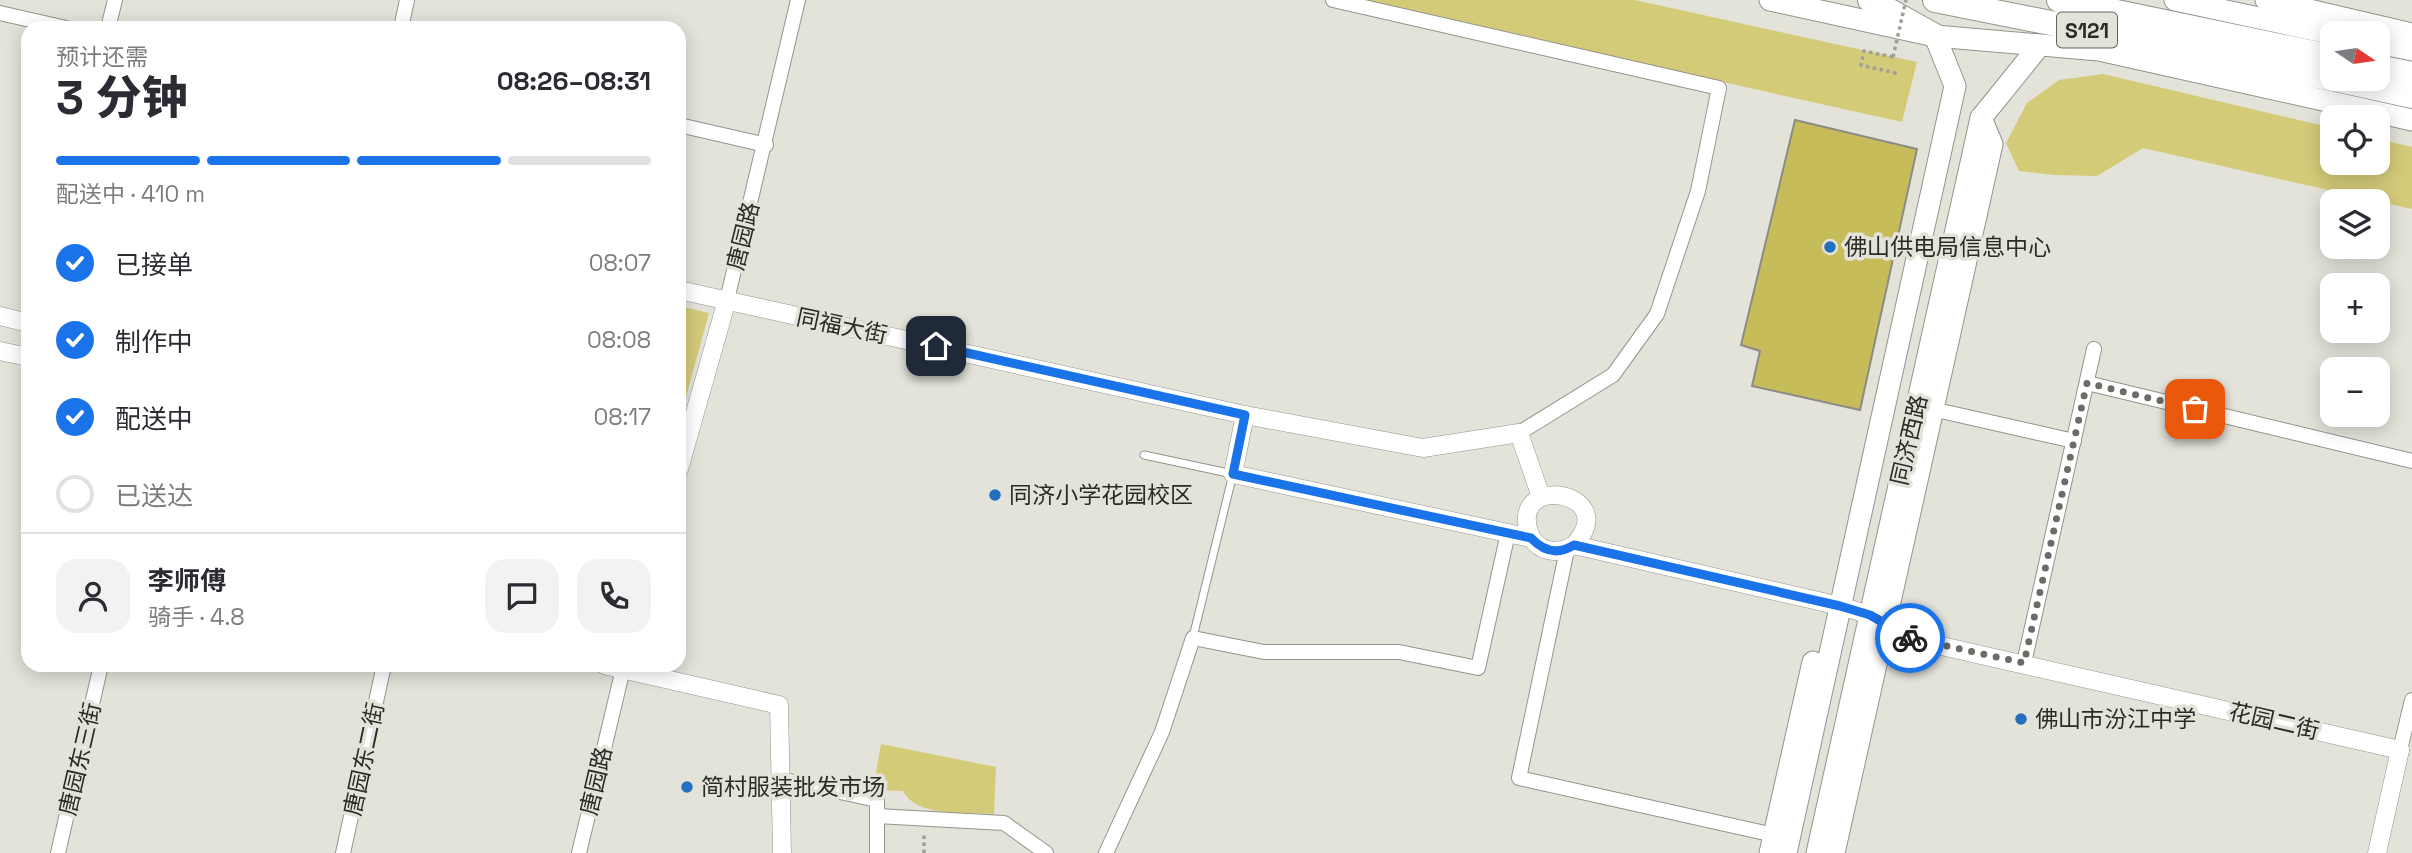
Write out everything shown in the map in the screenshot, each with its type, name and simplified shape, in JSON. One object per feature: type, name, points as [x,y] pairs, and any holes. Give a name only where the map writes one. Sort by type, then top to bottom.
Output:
[{"type":"highway","points":[[1870,0],[1935,36]]},
{"type":"highway","name":"S121","points":[[1935,0],[2320,76]]},
{"type":"highway","name":"S121","points":[[2059,0],[2242,59],[2320,57]]},
{"type":"highway","points":[[2390,69],[2412,74]]},
{"type":"highway","name":"S121","points":[[2389,91],[2412,96]]},
{"type":"main road","points":[[1770,0],[1935,36],[2099,50],[2187,70],[2245,96],[2320,113]]},
{"type":"main road","points":[[2175,0],[2320,31]]},
{"type":"main road","points":[[2266,0],[2412,34]]},
{"type":"main road","name":"同济西路","points":[[1786,853],[1833,605],[1900,332],[1955,86],[1935,36]]},
{"type":"main road","name":"同济西路","points":[[1817,853],[1878,619],[1981,118],[2040,45]]},
{"type":"main road","points":[[2390,45],[2412,50]]},
{"type":"main road","points":[[2187,70],[2242,59],[2412,120]]},
{"type":"main road","points":[[1772,844],[1833,605],[1882,358],[1934,126],[1951,105]]},
{"type":"main road","points":[[1833,853],[1878,619],[1932,410],[1992,144],[1981,118]]},
{"type":"main road","points":[[2390,129],[2412,134]]},
{"type":"main road","points":[[1882,358],[1900,332],[1894,302]]},
{"type":"street","points":[[110,21],[115,0]]},
{"type":"street","points":[[402,21],[407,0]]},
{"type":"street","name":"唐园路","points":[[686,444],[727,300],[766,145],[798,0]]},
{"type":"street","points":[[1333,0],[1719,88],[1698,191],[1657,314],[1613,375],[1519,433],[1541,497]]},
{"type":"street","points":[[0,13],[35,21]]},
{"type":"street","points":[[686,127],[766,145]]},
{"type":"street","name":"同福大街","points":[[686,291],[1245,415],[1423,448],[1519,433]]},
{"type":"street","points":[[0,316],[21,321]]},
{"type":"street","points":[[2024,663],[2094,349]]},
{"type":"street","points":[[0,351],[21,356]]},
{"type":"street","points":[[2087,383],[2412,461]]},
{"type":"street","points":[[1932,410],[2074,441]]},
{"type":"street","points":[[1245,415],[1233,474],[1531,538],[1549,551],[1571,547],[1833,605]]},
{"type":"street","points":[[1531,538],[1527,520],[1529,511],[1541,497],[1560,493],[1577,501],[1583,509],[1585,529],[1571,547],[1519,778],[1772,844]]},
{"type":"street","points":[[1106,853],[1162,732],[1193,638],[1264,652],[1399,652],[1479,668],[1508,533]]},
{"type":"street","name":"花园二街","points":[[1833,605],[1878,619],[1911,639],[2024,663],[2406,757]]},
{"type":"street","name":"唐园东三街","points":[[58,853],[99,672]]},
{"type":"street","name":"唐园东二街","points":[[344,853],[383,672]]},
{"type":"street","name":"唐园路","points":[[579,853],[622,672]]},
{"type":"street","points":[[644,672],[779,705],[782,853]]},
{"type":"street","points":[[2377,853],[2406,757],[2412,699]]},
{"type":"street","points":[[780,779],[877,800],[877,853]]},
{"type":"street","points":[[877,816],[1004,823],[1046,853]]},
{"type":"lane","points":[[1144,455],[1233,474],[1193,638]]},
{"type":"path","points":[[1900,74],[1861,65],[1864,51],[1893,57],[1906,0]]},
{"type":"shaded area","points":[[1354,0],[1635,0],[1917,62],[1902,122]]},
{"type":"shaded area","points":[[2103,74],[2320,125],[2320,175],[2390,175],[2390,142],[2412,147],[2412,209],[2390,204],[2390,189],[2324,189],[2143,148],[2097,176],[2019,171],[2006,143],[2027,103],[2059,80]]},
{"type":"shaded area","points":[[686,308],[709,313],[686,397]]},
{"type":"shaded area","points":[[881,744],[996,767],[994,814],[931,810],[910,800],[903,791],[873,790]]},
{"type":"building","name":"佛山供电局信息中心","points":[[1795,120],[1917,149],[1860,410],[1752,386],[1760,351],[1741,345]]},
{"type":"way so far","points":[[1910,638],[2024,663],[2087,383],[2195,409]]},
{"type":"place","name":"佛山供电局信息中心","points":[[1830,247]]},
{"type":"place","name":"同济小学花园校区","points":[[995,495]]},
{"type":"place","name":"佛山市汾江中学","points":[[2021,719]]},
{"type":"place","name":"简村服装批发市场","points":[[687,787]]},
{"type":"route","points":[[936,346],[1245,415],[1233,474],[1531,538],[1549,551],[1567,550],[1574,545],[1840,606],[1870,615],[1910,638]]}]
